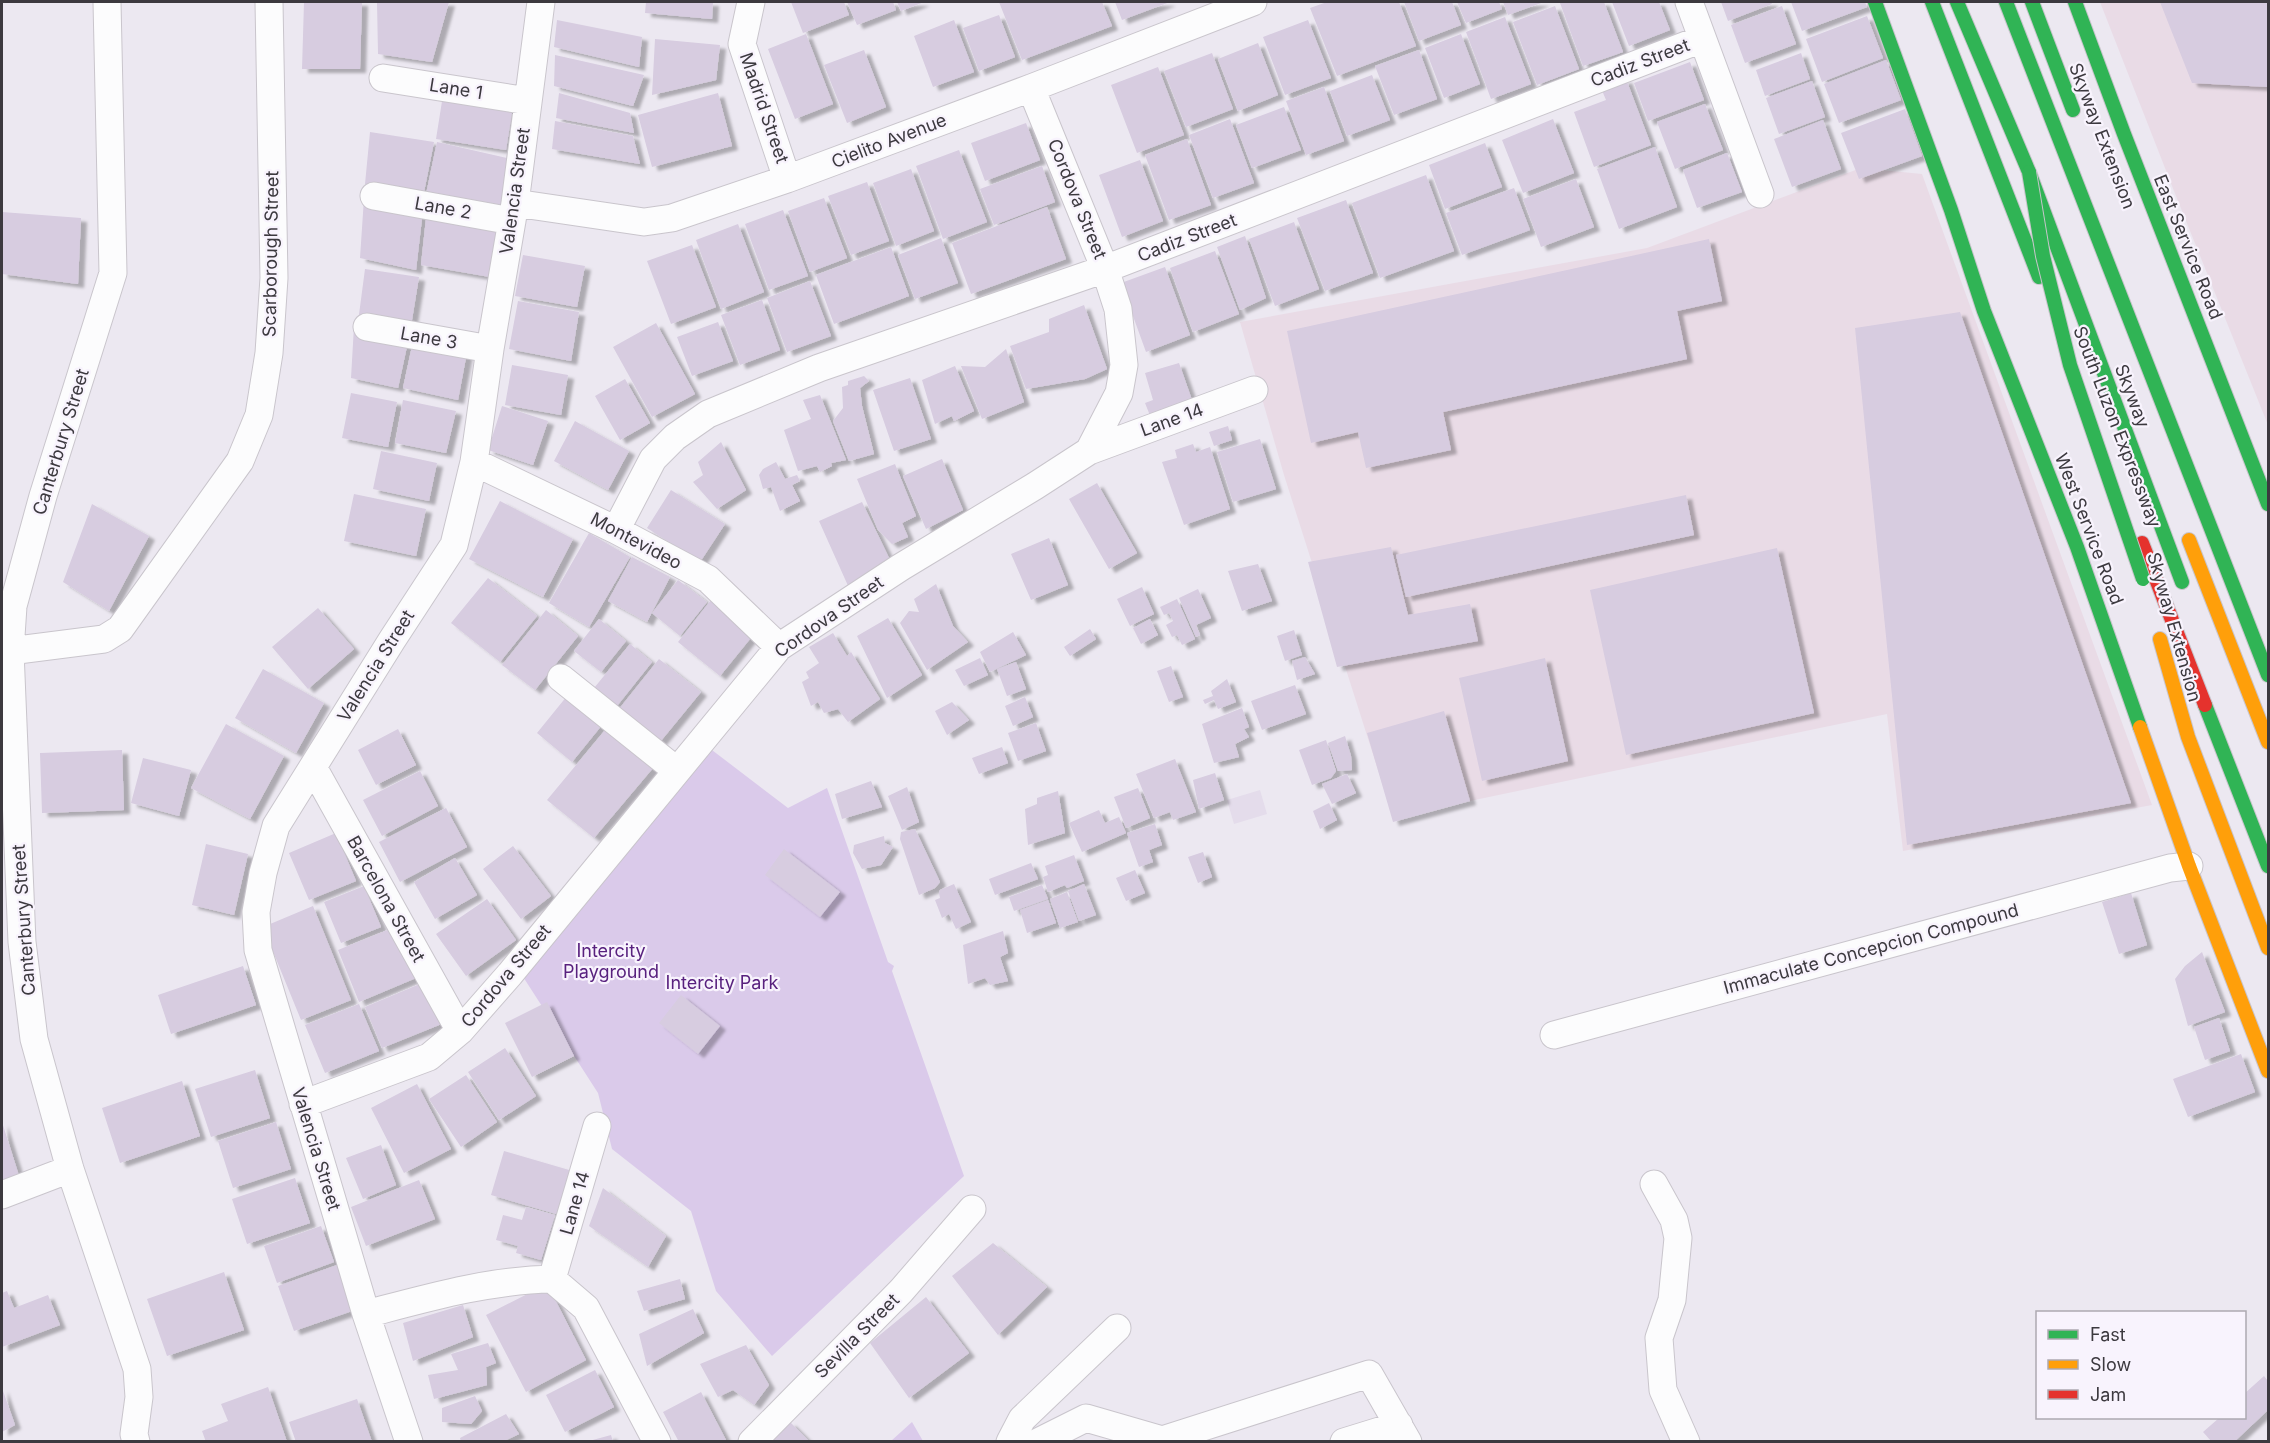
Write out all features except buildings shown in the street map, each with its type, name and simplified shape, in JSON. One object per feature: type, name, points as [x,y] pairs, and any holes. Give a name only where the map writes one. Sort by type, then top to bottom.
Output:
[{"type":"main road","name":"West Service Road","points":[[1875,2],[1951,210],[1984,311],[2077,547],[2189,866],[2268,1071]]},
{"type":"main road","name":"South Luzon Expressway","points":[[1932,2],[2268,866]]},
{"type":"main road","name":"Skyway","points":[[1957,2],[2029,172],[2189,600]]},
{"type":"main road","points":[[2006,2],[2268,675]]},
{"type":"main road","name":"Skyway Extension","points":[[2032,2],[2078,124]]},
{"type":"main road","name":"East Service Road","points":[[2075,2],[2268,504]]},
{"type":"main road","points":[[2024,123],[2063,223]]},
{"type":"main road","name":"Skyway Extension","points":[[2029,172],[2043,256],[2070,365],[2146,590]]},
{"type":"main road","points":[[2185,532],[2268,742]]},
{"type":"main road","name":"Skyway Extension","points":[[2156,624],[2188,737],[2268,948]]},
{"type":"street","name":"Canterbury Street","points":[[107,2],[113,273],[38,518],[14,606],[6,652],[22,942],[34,1039],[70,1169],[137,1369],[139,1397],[128,1439]]},
{"type":"street","name":"Scarborough Street","points":[[6,652],[104,639],[120,629],[240,461],[259,415],[269,353],[274,278],[269,2]]},
{"type":"street","name":"Valencia Street","points":[[409,1442],[366,1314],[258,950],[256,912],[262,873],[276,826],[454,544],[474,462],[490,349],[514,212],[541,2]]},
{"type":"street","name":"Madrid Street","points":[[751,2],[742,44],[787,179]]},
{"type":"street","name":"Cielito Avenue","points":[[514,212],[644,222],[672,218],[787,179],[1253,2]]},
{"type":"street","points":[[1689,2],[1760,194]]},
{"type":"street","name":"Cadiz Street","points":[[616,530],[653,459],[675,437],[708,414],[819,368],[1105,269],[1702,39]]},
{"type":"street","name":"Lane 1","points":[[383,78],[528,100]]},
{"type":"street","name":"Cordova Street","points":[[303,1104],[429,1057],[460,1031],[510,974],[779,647],[901,567],[1089,451],[1119,393],[1125,365],[1118,309],[1105,269],[1031,88]]},
{"type":"street","name":"Lane 2","points":[[374,196],[514,212]]},
{"type":"street","name":"Lane 3","points":[[367,327],[490,349]]},
{"type":"street","name":"Lane 14","points":[[1089,451],[1254,390]]},
{"type":"street","name":"Montevideo","points":[[474,462],[616,530],[708,579],[779,647]]},
{"type":"street","points":[[561,678],[676,770]]},
{"type":"street","name":"Barcelona Street","points":[[313,767],[460,1031]]},
{"type":"street","name":"Immaculate Concepcion Compound","points":[[1554,1035],[2170,868],[2189,866]]},
{"type":"street","name":"Lane 14","points":[[552,1280],[597,1126]]},
{"type":"street","points":[[2,1195],[70,1169]]},
{"type":"street","points":[[1654,1185],[1674,1220],[1678,1238],[1672,1300],[1659,1338],[1663,1390],[1686,1442]]},
{"type":"street","name":"Sevilla Street","points":[[752,1442],[901,1291],[965,1218]]},
{"type":"street","points":[[366,1314],[439,1295],[520,1280],[552,1280],[586,1308],[657,1442]]},
{"type":"street","points":[[1010,1442],[1022,1419],[1117,1328]]},
{"type":"street","points":[[1038,1442],[1086,1418],[1162,1440],[1369,1374],[1403,1433],[1344,1442]]},
{"type":"street","points":[[1064,1379],[1086,1418]]},
{"type":"shaded area","points":[[2100,2],[2268,2],[2268,425],[2174,191]]},
{"type":"shaded area","points":[[1861,168],[1922,174],[2152,805],[1903,851],[1887,714],[1393,817],[1284,475],[1240,322],[1647,248]]},
{"type":"shaded area","points":[[1260,790],[1267,814],[1234,824],[1227,800]]},
{"type":"green space","name":"Intercity Park","points":[[708,747],[788,808],[827,788],[888,962],[894,966],[892,971],[964,1176],[772,1356],[716,1291],[691,1211],[612,1149],[598,1093],[518,969]]},
{"type":"green space","points":[[912,1422],[923,1441],[891,1441]]},
{"type":"traffic: fast","points":[[1875,2],[1951,210],[1984,311],[2077,547],[2140,727]]},
{"type":"traffic: fast","points":[[1932,2],[2039,277]]},
{"type":"traffic: fast","points":[[1957,2],[2029,172],[2182,582]]},
{"type":"traffic: fast","points":[[2006,2],[2268,675]]},
{"type":"traffic: fast","points":[[2032,2],[2073,110]]},
{"type":"traffic: fast","points":[[2075,2],[2268,504]]},
{"type":"traffic: fast","points":[[2029,172],[2043,256],[2070,365],[2143,579]]},
{"type":"traffic: fast","points":[[2205,705],[2268,866]]},
{"type":"traffic: slow","points":[[2189,540],[2268,742]]},
{"type":"traffic: slow","points":[[2160,639],[2188,737],[2268,948]]},
{"type":"traffic: slow","points":[[2140,727],[2189,866],[2268,1071]]},
{"type":"traffic: jam","points":[[2142,543],[2205,705]]},
{"type":"park label","name":"Intercity Playground","points":[[611,961]]}]
